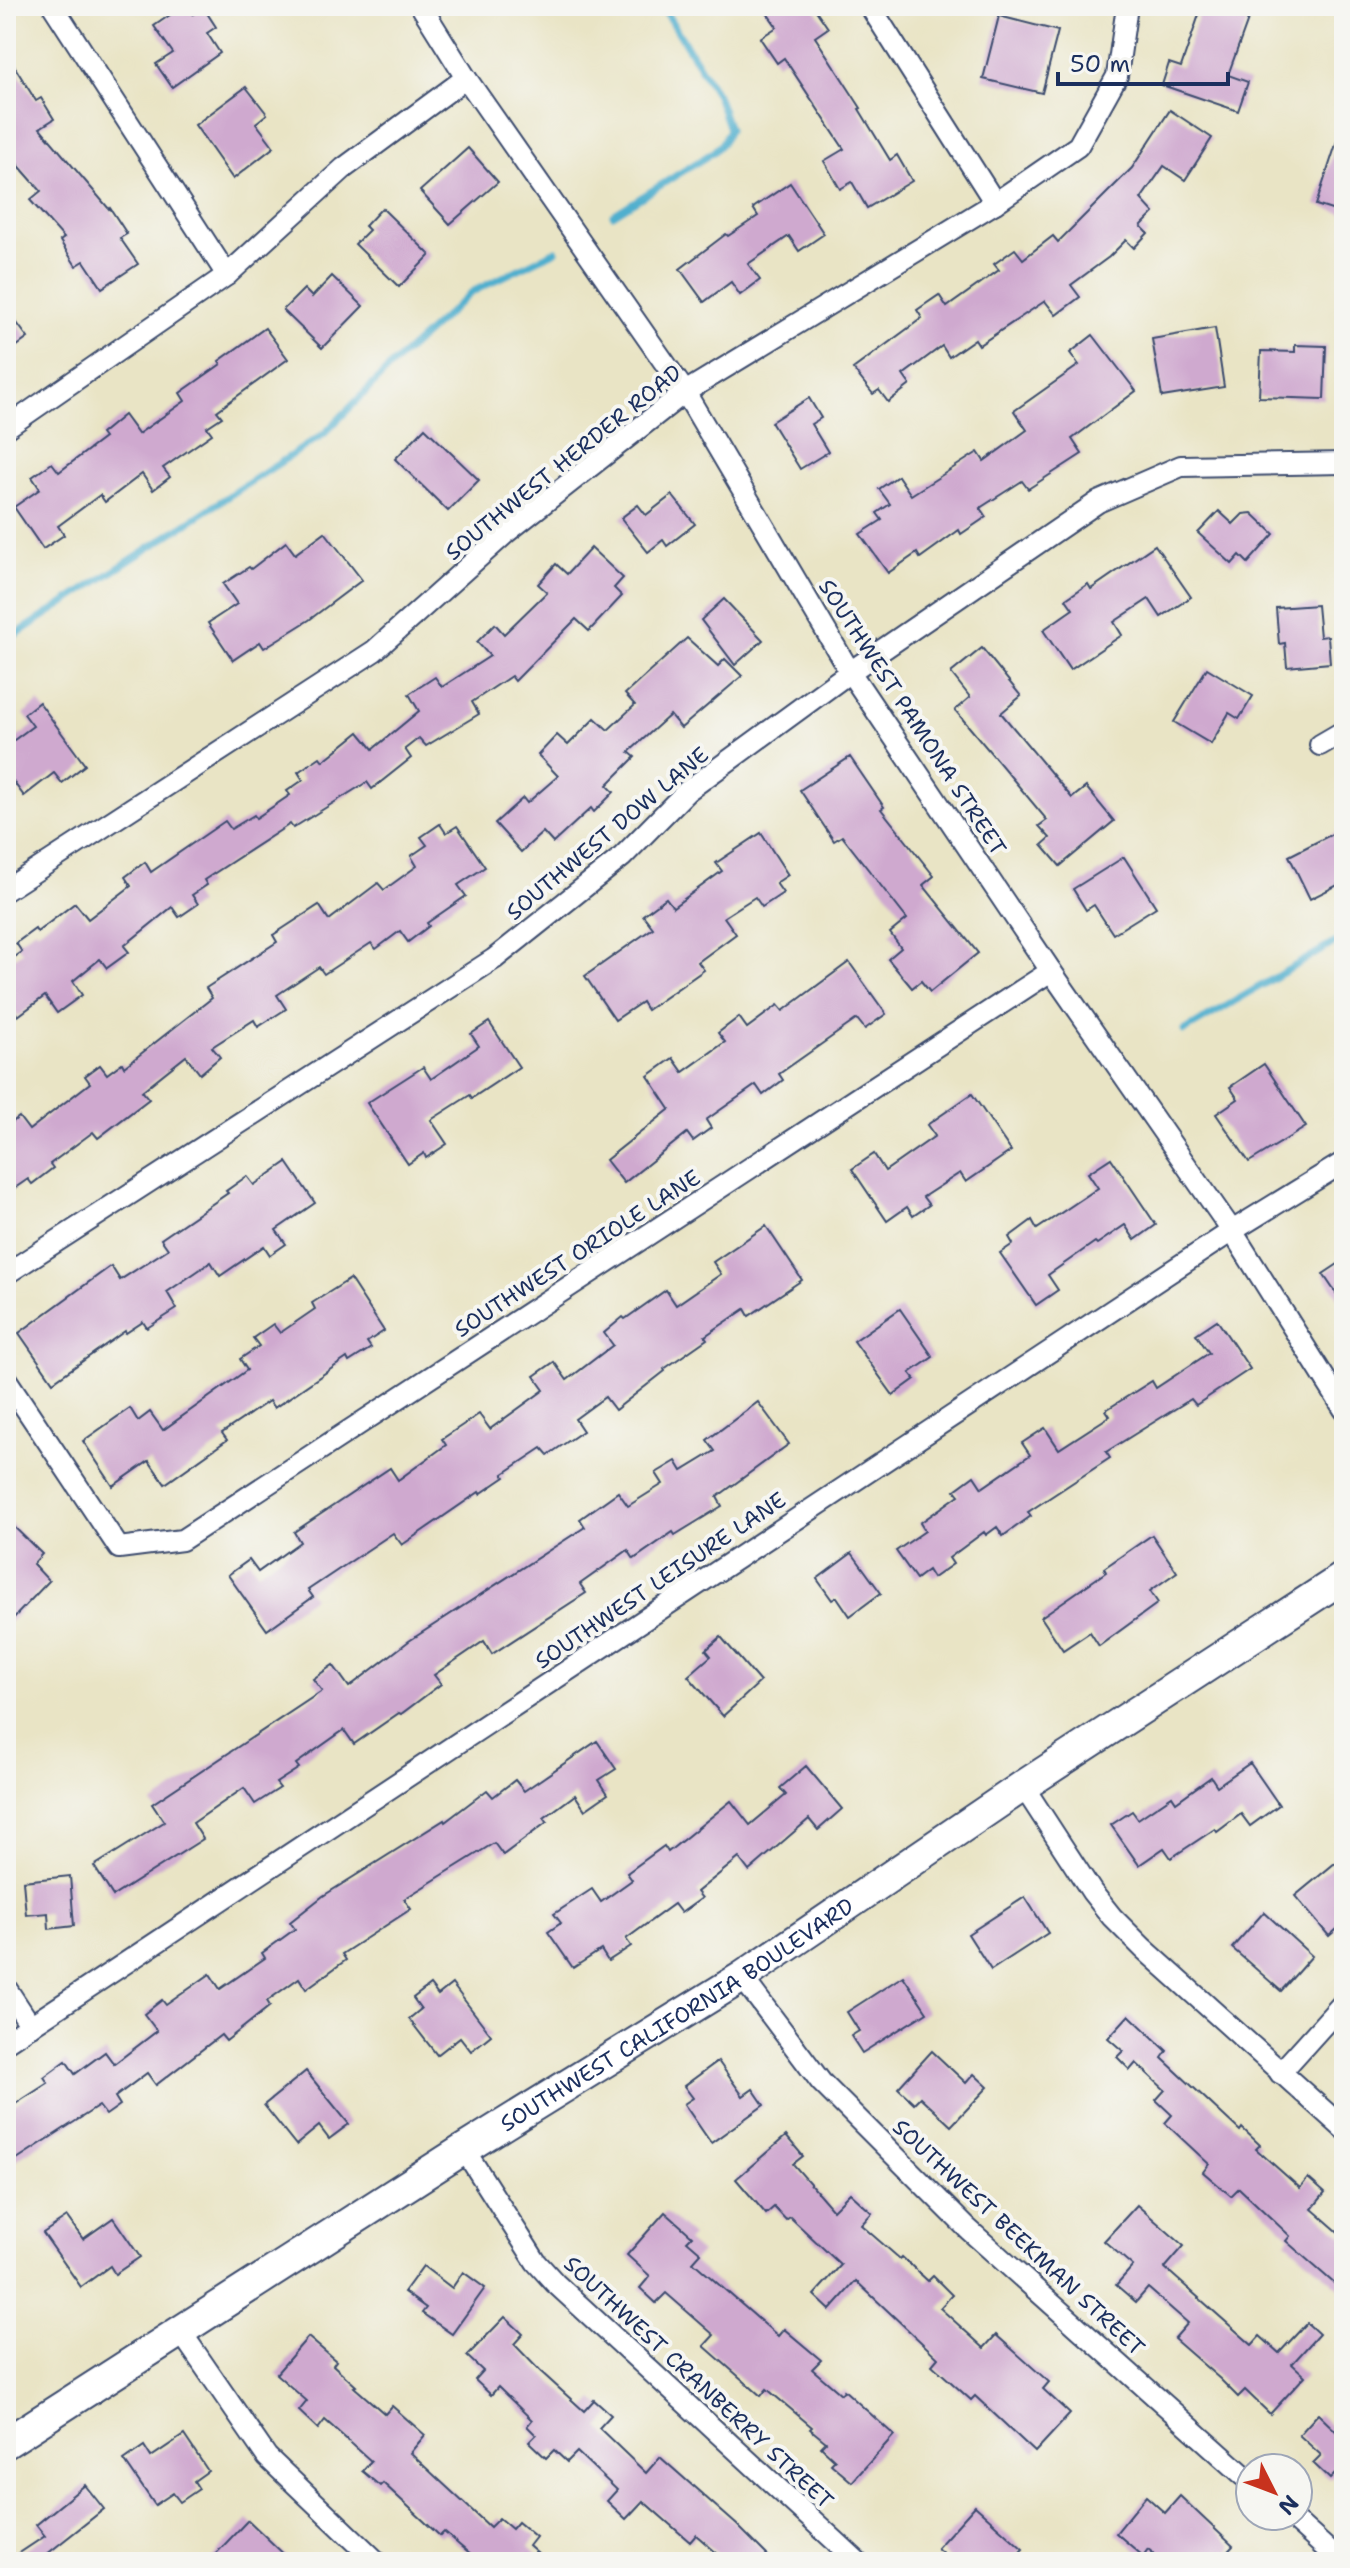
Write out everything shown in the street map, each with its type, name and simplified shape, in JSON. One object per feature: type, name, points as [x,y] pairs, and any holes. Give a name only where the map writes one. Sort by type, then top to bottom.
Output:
[{"type":"street","points":[[53,6],[227,275]]},
{"type":"street","name":"SOUTHWEST PAMONA STREET","points":[[421,6],[466,78],[685,392],[850,672],[1051,971],[1232,1231],[1344,1409]]},
{"type":"street","points":[[870,6],[995,203]]},
{"type":"street","name":"SOUTHWEST HERDER ROAD","points":[[6,890],[374,651],[507,532],[685,392],[995,203],[1078,146],[1117,76],[1127,6]]},
{"type":"street","points":[[6,428],[227,275],[344,168],[466,78]]},
{"type":"street","name":"SOUTHWEST DOW LANE","points":[[6,1274],[494,959],[622,857],[687,791],[850,672],[1098,502],[1181,466],[1344,463]]},
{"type":"street","points":[[1320,745],[1344,731]]},
{"type":"street","name":"SOUTHWEST ORIOLE LANE","points":[[6,1379],[119,1548],[182,1540],[1051,971]]},
{"type":"street","name":"SOUTHWEST LEISURE LANE","points":[[6,2042],[1232,1231],[1344,1162]]},
{"type":"street","name":"SOUTHWEST CALIFORNIA BOULEVARD","points":[[6,2443],[464,2149],[742,1977],[1023,1786],[1344,1577]]},
{"type":"street","points":[[1023,1786],[1092,1892],[1112,1917],[1344,2129]]},
{"type":"street","name":"SOUTHWEST BEEKMAN STREET","points":[[742,1977],[821,2082],[968,2229],[1234,2467]]},
{"type":"street","points":[[6,1988],[31,2026]]},
{"type":"street","points":[[1280,2073],[1344,2002]]},
{"type":"street","name":"SOUTHWEST CRANBERRY STREET","points":[[464,2149],[536,2262],[555,2283],[858,2562]]},
{"type":"street","points":[[181,2332],[267,2457],[377,2562]]},
{"type":"street","points":[[1308,2532],[1341,2562]]},
{"type":"building","points":[[183,6],[188,6],[193,14],[203,7],[216,27],[207,33],[220,53],[172,87],[156,64],[173,53],[154,26]]},
{"type":"building","points":[[762,6],[813,6],[828,28],[815,37],[890,160],[897,155],[912,181],[867,208],[852,182],[840,189],[824,161],[844,149],[784,58],[777,63],[760,38],[777,27]]},
{"type":"building","points":[[1202,6],[1253,6],[1228,75],[1248,82],[1238,111],[1162,85],[1169,63],[1181,67]]},
{"type":"building","points":[[999,16],[1058,31],[1042,93],[983,79]]},
{"type":"building","points":[[6,53],[36,101],[41,98],[54,119],[40,128],[110,208],[127,234],[120,238],[138,264],[102,288],[84,261],[76,266],[60,241],[64,238],[30,200],[41,191],[6,151]]},
{"type":"building","points":[[246,87],[267,114],[256,123],[274,147],[233,179],[195,125]]},
{"type":"building","points":[[1170,110],[1212,138],[1185,180],[1164,166],[1141,199],[1154,213],[1141,226],[1148,233],[1134,248],[1126,240],[1071,285],[1080,297],[1056,315],[1045,301],[979,345],[975,339],[949,357],[942,346],[903,375],[910,385],[888,402],[879,390],[873,394],[853,369],[922,318],[917,310],[939,295],[947,307],[999,270],[994,264],[1015,249],[1023,259],[1053,236],[1058,242],[1132,168]]},
{"type":"building","points":[[1340,132],[1344,132],[1344,214],[1316,205]]},
{"type":"building","points":[[468,148],[498,182],[450,224],[420,191]]},
{"type":"building","points":[[790,183],[824,234],[799,251],[789,236],[748,264],[760,280],[740,295],[731,282],[704,302],[680,269],[726,234],[728,236],[758,216],[753,208]]},
{"type":"building","points":[[382,208],[430,255],[399,287],[355,244],[369,230],[365,226]]},
{"type":"building","points":[[332,276],[363,306],[322,348],[283,310],[304,289],[312,297]]},
{"type":"building","points":[[6,308],[28,338],[6,354]]},
{"type":"building","points":[[265,328],[288,359],[217,411],[222,417],[207,427],[212,434],[163,468],[170,477],[153,490],[142,474],[105,502],[100,495],[58,526],[64,535],[43,549],[14,507],[40,489],[32,477],[52,463],[59,472],[104,438],[101,434],[124,415],[138,434],[185,401],[180,393]]},
{"type":"building","points":[[1215,328],[1224,387],[1162,397],[1152,339]]},
{"type":"building","points":[[1093,335],[1136,391],[1072,439],[1082,454],[1028,489],[1022,481],[980,508],[986,517],[961,534],[959,530],[920,558],[917,553],[888,573],[860,534],[882,520],[877,513],[890,504],[879,489],[898,476],[911,495],[978,452],[984,461],[1027,430],[1014,411],[1079,365],[1070,353]]},
{"type":"building","points":[[1295,345],[1326,346],[1324,399],[1259,397],[1261,351],[1295,352]]},
{"type":"building","points":[[809,398],[821,418],[811,424],[828,452],[800,469],[771,422]]},
{"type":"building","points":[[425,428],[479,480],[448,511],[395,459]]},
{"type":"building","points":[[672,495],[695,524],[667,546],[663,540],[648,552],[621,518],[638,505],[646,515]]},
{"type":"building","points":[[1219,511],[1233,524],[1243,514],[1252,513],[1274,534],[1248,563],[1240,555],[1232,564],[1198,533]]},
{"type":"building","points":[[325,532],[362,580],[309,620],[264,648],[260,642],[233,660],[208,623],[237,604],[223,584],[249,567],[251,569],[286,542],[295,554]]},
{"type":"building","points":[[1155,545],[1191,597],[1161,617],[1149,599],[1114,622],[1122,635],[1070,670],[1043,630],[1073,609],[1066,599],[1088,584],[1091,589]]},
{"type":"building","points":[[591,548],[623,578],[614,588],[622,596],[589,631],[576,619],[515,681],[511,676],[472,702],[479,714],[426,746],[419,738],[405,749],[411,758],[372,789],[367,782],[293,828],[290,824],[204,880],[207,885],[192,895],[198,904],[179,917],[172,907],[124,946],[129,952],[107,968],[100,959],[73,981],[82,995],[57,1013],[45,996],[18,1016],[6,999],[6,963],[22,952],[16,943],[35,929],[37,932],[75,903],[88,919],[131,886],[125,877],[145,862],[151,872],[225,821],[231,829],[254,815],[256,818],[290,795],[287,791],[303,780],[298,772],[320,757],[323,761],[359,732],[373,749],[419,711],[409,694],[435,677],[442,687],[490,656],[477,642],[495,624],[504,634],[547,592],[538,584],[556,564],[567,574]]},
{"type":"building","points":[[724,599],[763,640],[735,665],[701,620]]},
{"type":"building","points":[[1317,605],[1320,637],[1328,636],[1330,663],[1287,667],[1285,643],[1279,644],[1276,608]]},
{"type":"building","points":[[687,638],[718,666],[725,659],[742,676],[681,728],[670,715],[629,752],[635,757],[607,785],[614,792],[594,812],[591,808],[553,843],[543,832],[521,852],[495,823],[523,798],[527,803],[558,776],[538,755],[557,735],[568,745],[595,718],[608,730],[635,705],[625,694]]},
{"type":"building","points":[[982,648],[1021,696],[1001,713],[1072,798],[1086,787],[1114,821],[1060,866],[1042,845],[1050,838],[1039,826],[1047,820],[955,710],[970,697],[951,673]]},
{"type":"building","points":[[1207,668],[1253,696],[1239,719],[1229,713],[1211,744],[1174,722]]},
{"type":"building","points":[[39,702],[85,765],[62,783],[54,773],[24,796],[6,772],[6,746],[33,726],[24,714]]},
{"type":"building","points":[[850,757],[884,807],[881,809],[934,876],[923,885],[978,953],[930,992],[921,981],[912,988],[888,959],[901,948],[890,933],[907,919],[842,836],[834,841],[800,790]]},
{"type":"building","points":[[440,824],[446,833],[457,826],[485,867],[458,885],[466,896],[427,923],[429,926],[408,942],[400,931],[376,949],[371,943],[324,974],[319,967],[277,995],[286,1009],[258,1027],[254,1020],[212,1047],[220,1057],[200,1074],[186,1056],[142,1091],[149,1099],[98,1138],[93,1132],[50,1164],[53,1168],[32,1184],[28,1179],[6,1194],[6,1127],[19,1117],[29,1130],[90,1083],[85,1076],[100,1065],[107,1074],[122,1063],[124,1067],[212,998],[206,988],[277,942],[273,935],[319,905],[329,920],[378,883],[384,890],[417,866],[411,856],[427,845],[421,837]]},
{"type":"building","points":[[1344,828],[1344,882],[1310,899],[1289,856]]},
{"type":"building","points":[[761,833],[788,875],[776,883],[783,893],[762,907],[755,897],[724,917],[736,934],[698,962],[704,970],[647,1010],[642,1002],[615,1020],[585,976],[653,928],[643,915],[666,898],[673,907],[722,871],[716,863]]},
{"type":"building","points":[[1124,857],[1156,907],[1113,934],[1094,905],[1086,910],[1073,889]]},
{"type":"building","points":[[849,962],[886,1014],[865,1029],[857,1019],[779,1074],[783,1080],[763,1095],[756,1085],[706,1120],[711,1128],[693,1141],[687,1133],[624,1183],[606,1160],[670,1109],[648,1076],[673,1058],[683,1072],[725,1042],[718,1033],[739,1017],[747,1028],[778,1005],[783,1011]]},
{"type":"building","points":[[489,1022],[519,1067],[431,1120],[447,1144],[426,1158],[424,1153],[408,1164],[367,1103],[423,1067],[431,1079],[479,1046],[471,1034]]},
{"type":"building","points":[[1264,1064],[1306,1127],[1249,1162],[1216,1114],[1238,1099],[1230,1087]]},
{"type":"building","points":[[972,1094],[1011,1151],[966,1182],[960,1173],[923,1197],[929,1205],[913,1216],[907,1207],[887,1221],[852,1169],[874,1154],[885,1171],[935,1136],[927,1125]]},
{"type":"building","points":[[1111,1158],[1156,1225],[1135,1240],[1125,1225],[1097,1244],[1095,1242],[1048,1275],[1058,1290],[1036,1305],[1000,1253],[1013,1244],[1009,1237],[1032,1220],[1037,1229],[1098,1188],[1088,1173]]},
{"type":"building","points":[[287,1162],[315,1203],[276,1230],[286,1244],[270,1255],[264,1246],[220,1276],[211,1262],[167,1292],[177,1309],[147,1328],[143,1322],[125,1331],[53,1382],[19,1333],[111,1266],[120,1280],[168,1249],[161,1239],[228,1193],[226,1191],[247,1176],[254,1185]]},
{"type":"building","points":[[766,1226],[802,1280],[749,1316],[745,1309],[705,1336],[707,1339],[664,1369],[615,1410],[605,1397],[575,1419],[583,1431],[548,1455],[542,1448],[503,1474],[505,1477],[402,1545],[393,1533],[308,1590],[313,1597],[267,1630],[228,1575],[249,1560],[258,1572],[300,1542],[294,1532],[390,1468],[398,1480],[446,1445],[442,1439],[479,1414],[490,1429],[544,1390],[534,1376],[554,1362],[567,1380],[613,1345],[604,1333],[623,1317],[625,1319],[666,1290],[676,1305],[721,1274],[713,1262]]},
{"type":"building","points":[[1344,1260],[1344,1305],[1323,1274]]},
{"type":"building","points":[[350,1279],[384,1331],[367,1342],[371,1348],[349,1362],[347,1358],[274,1408],[269,1401],[222,1433],[227,1440],[165,1484],[149,1461],[113,1486],[83,1441],[130,1408],[138,1421],[150,1412],[163,1430],[247,1370],[240,1359],[259,1346],[253,1338],[273,1324],[280,1333],[315,1309],[312,1303]]},
{"type":"building","points":[[900,1309],[933,1357],[910,1373],[915,1379],[893,1395],[854,1341]]},
{"type":"building","points":[[1217,1320],[1250,1369],[1196,1405],[1191,1399],[1106,1452],[1110,1458],[1028,1512],[1031,1516],[1003,1536],[997,1527],[986,1535],[984,1532],[949,1558],[953,1564],[933,1578],[928,1570],[916,1579],[896,1551],[925,1531],[920,1523],[959,1495],[955,1490],[974,1476],[982,1488],[1030,1455],[1022,1443],[1045,1428],[1059,1449],[1110,1416],[1106,1410],[1152,1381],[1156,1388],[1209,1353],[1196,1334]]},
{"type":"building","points":[[758,1402],[789,1444],[717,1497],[722,1506],[675,1535],[673,1532],[634,1559],[628,1550],[580,1584],[586,1593],[492,1654],[484,1641],[434,1675],[441,1684],[354,1744],[344,1730],[296,1764],[299,1768],[276,1783],[280,1788],[255,1804],[244,1788],[193,1823],[203,1839],[113,1896],[94,1866],[164,1822],[152,1804],[322,1691],[313,1679],[333,1665],[349,1687],[409,1641],[585,1527],[580,1519],[618,1492],[628,1506],[663,1484],[656,1473],[676,1461],[682,1471],[715,1451],[707,1440]]},
{"type":"building","points":[[6,1519],[42,1554],[33,1564],[49,1581],[6,1626]]},
{"type":"building","points":[[1152,1535],[1177,1572],[1150,1591],[1158,1603],[1099,1646],[1090,1632],[1063,1650],[1041,1617],[1106,1572],[1104,1568]]},
{"type":"building","points":[[852,1553],[881,1593],[850,1616],[837,1597],[832,1600],[817,1579]]},
{"type":"building","points":[[721,1637],[760,1682],[723,1716],[688,1676],[711,1656],[706,1650]]},
{"type":"building","points":[[597,1741],[616,1769],[599,1780],[608,1794],[585,1810],[575,1795],[544,1818],[547,1822],[503,1855],[494,1843],[404,1899],[411,1909],[342,1954],[346,1960],[306,1989],[299,1978],[267,2001],[270,2006],[226,2041],[221,2035],[156,2085],[147,2073],[115,2097],[120,2105],[106,2115],[99,2106],[6,2166],[6,2110],[48,2083],[44,2077],[66,2061],[75,2074],[105,2052],[114,2064],[157,2031],[144,2014],[162,2000],[166,2005],[210,1974],[220,1989],[265,1958],[262,1953],[295,1929],[290,1922],[323,1896],[445,1822],[487,1790],[493,1797],[515,1780],[524,1791]]},
{"type":"building","points":[[1250,1763],[1279,1805],[1250,1826],[1241,1814],[1217,1832],[1215,1829],[1171,1858],[1164,1848],[1139,1865],[1111,1825],[1132,1811],[1138,1819],[1172,1796],[1176,1802],[1211,1777],[1217,1786]]},
{"type":"building","points":[[806,1766],[842,1809],[818,1830],[809,1819],[749,1871],[739,1858],[697,1892],[702,1898],[681,1913],[674,1904],[626,1939],[631,1946],[608,1961],[601,1950],[573,1968],[548,1932],[561,1923],[554,1914],[592,1889],[601,1902],[632,1880],[627,1873],[664,1846],[668,1852],[731,1801],[750,1825],[786,1795],[780,1788]]},
{"type":"building","points":[[1335,1863],[1344,1874],[1344,1923],[1329,1936],[1295,1896]]},
{"type":"building","points":[[70,1876],[74,1926],[49,1929],[48,1913],[26,1915],[23,1881]]},
{"type":"building","points":[[1025,1897],[1048,1933],[991,1970],[968,1934]]},
{"type":"building","points":[[1264,1912],[1312,1956],[1281,1991],[1232,1948]]},
{"type":"building","points":[[903,1976],[927,2012],[862,2053],[851,2036],[859,2031],[847,2012]]},
{"type":"building","points":[[452,1984],[491,2035],[471,2051],[460,2037],[437,2055],[409,2019],[421,2009],[413,1998],[430,1985],[438,1995]]},
{"type":"building","points":[[1129,2015],[1167,2051],[1162,2058],[1240,2131],[1242,2128],[1260,2145],[1256,2149],[1300,2188],[1308,2178],[1325,2193],[1312,2209],[1344,2237],[1344,2292],[1286,2241],[1290,2236],[1239,2188],[1231,2196],[1203,2172],[1209,2164],[1165,2123],[1172,2115],[1156,2100],[1165,2090],[1136,2063],[1130,2070],[1117,2057],[1123,2051],[1108,2038]]},
{"type":"building","points":[[932,2051],[966,2083],[974,2074],[988,2087],[951,2126],[920,2097],[914,2103],[898,2088]]},
{"type":"building","points":[[718,2061],[743,2096],[753,2089],[764,2105],[711,2143],[684,2104],[693,2098],[684,2086]]},
{"type":"building","points":[[306,2071],[349,2124],[329,2139],[319,2126],[296,2145],[264,2105]]},
{"type":"building","points":[[786,2136],[803,2156],[793,2164],[833,2210],[850,2193],[872,2213],[861,2225],[928,2281],[933,2276],[952,2295],[940,2308],[984,2348],[996,2335],[1049,2382],[1043,2389],[1070,2414],[1035,2452],[975,2396],[971,2400],[932,2365],[938,2358],[856,2281],[830,2310],[814,2295],[841,2265],[790,2217],[786,2220],[774,2207],[766,2214],[736,2179]]},
{"type":"building","points":[[1137,2205],[1184,2246],[1165,2268],[1252,2345],[1260,2336],[1279,2353],[1307,2323],[1319,2334],[1292,2364],[1305,2376],[1270,2414],[1245,2390],[1238,2397],[1174,2339],[1188,2323],[1148,2288],[1136,2302],[1116,2285],[1133,2266],[1104,2241]]},
{"type":"building","points":[[665,2212],[692,2236],[687,2241],[701,2253],[693,2262],[778,2336],[784,2329],[821,2360],[812,2369],[841,2394],[844,2390],[894,2435],[852,2482],[831,2464],[835,2460],[821,2447],[826,2442],[810,2429],[812,2427],[767,2389],[761,2396],[704,2346],[714,2335],[666,2293],[656,2303],[640,2288],[650,2276],[627,2255]]},
{"type":"building","points":[[67,2217],[83,2239],[113,2218],[140,2257],[115,2274],[110,2266],[81,2287],[43,2233]]},
{"type":"building","points":[[423,2266],[452,2288],[463,2272],[485,2288],[452,2334],[422,2313],[426,2308],[404,2292]]},
{"type":"building","points":[[505,2317],[523,2334],[514,2344],[540,2371],[584,2411],[594,2400],[611,2415],[599,2428],[646,2473],[660,2457],[774,2562],[727,2562],[696,2535],[690,2542],[643,2501],[626,2519],[607,2501],[617,2490],[577,2452],[567,2462],[554,2450],[546,2458],[529,2442],[536,2435],[527,2426],[532,2420],[498,2387],[491,2395],[475,2380],[483,2371],[467,2356]]},
{"type":"building","points":[[308,2337],[336,2361],[333,2365],[354,2387],[385,2414],[392,2406],[425,2435],[410,2453],[490,2527],[499,2518],[512,2529],[518,2522],[536,2537],[529,2546],[547,2562],[479,2562],[444,2532],[440,2536],[383,2483],[380,2486],[362,2471],[371,2461],[325,2420],[318,2429],[299,2411],[307,2401],[276,2374]]},
{"type":"building","points":[[1318,2414],[1344,2439],[1344,2465],[1330,2479],[1314,2464],[1321,2455],[1299,2435]]},
{"type":"building","points":[[184,2435],[208,2471],[194,2481],[199,2489],[180,2502],[173,2493],[155,2505],[124,2460],[144,2446],[151,2457]]},
{"type":"building","points":[[85,2485],[104,2509],[37,2562],[6,2562],[45,2536],[36,2525]]},
{"type":"building","points":[[1146,2496],[1165,2513],[1180,2496],[1233,2546],[1218,2562],[1164,2562],[1148,2549],[1143,2556],[1116,2533]]},
{"type":"building","points":[[975,2506],[1023,2549],[1011,2562],[953,2562],[937,2548]]},
{"type":"building","points":[[248,2520],[292,2562],[208,2562]]},
{"type":"waterway","points":[[613,215],[712,153],[723,142],[729,129],[717,95],[662,6]]},
{"type":"waterway","points":[[6,641],[324,434],[395,362],[472,292],[556,251]]},
{"type":"waterway","points":[[1184,1031],[1344,937]]}]
